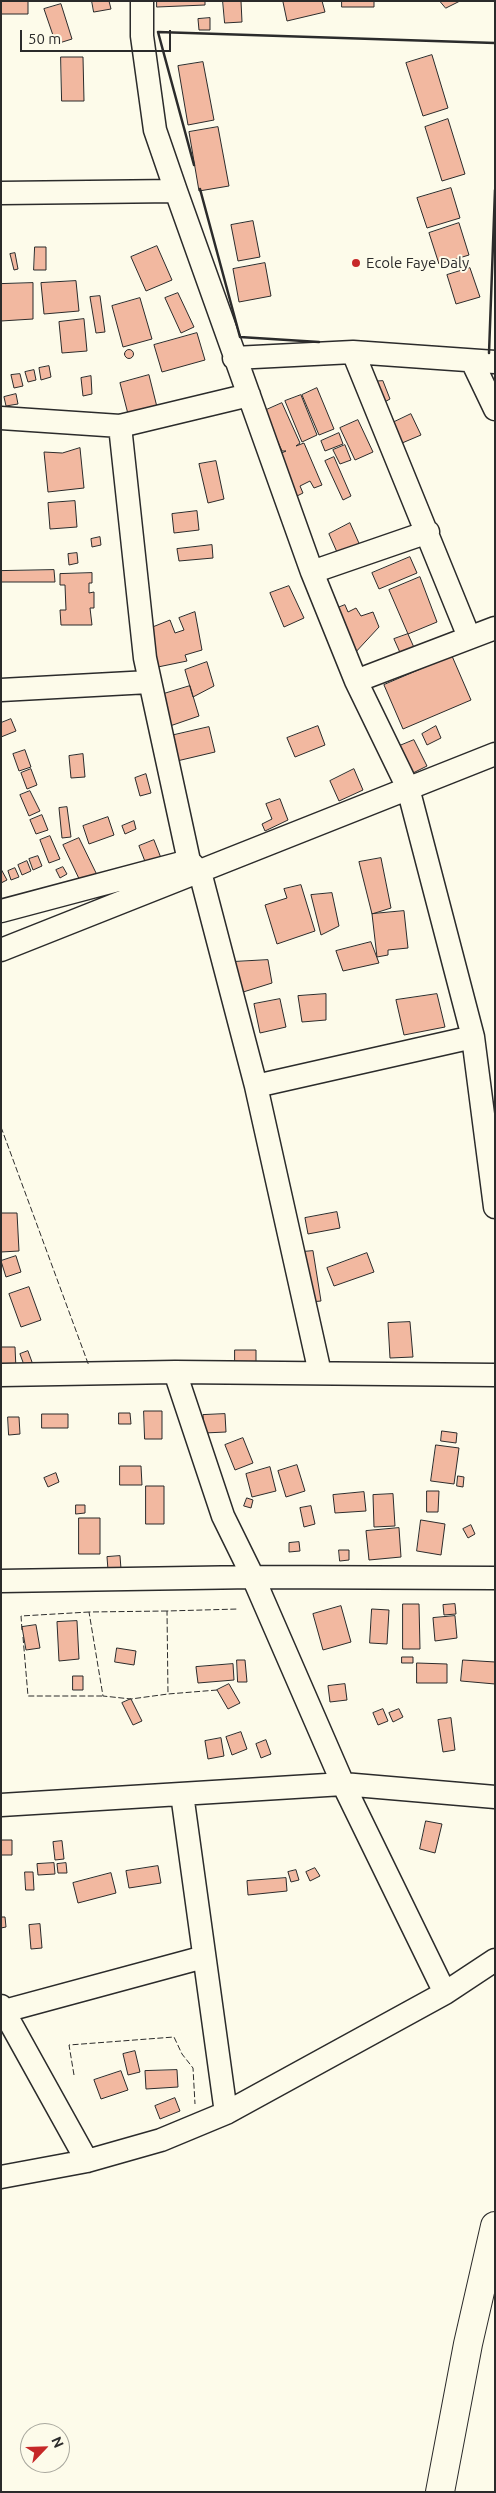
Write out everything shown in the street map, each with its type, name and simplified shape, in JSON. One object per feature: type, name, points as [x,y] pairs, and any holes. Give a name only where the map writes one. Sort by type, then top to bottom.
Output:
[{"type":"highway","points":[[440,2492],[468,2344],[495,2226]]},
{"type":"street","points":[[142,1],[142,36],[155,130],[234,358],[312,572],[356,681],[408,788],[473,1038],[490,1135],[495,1207]]},
{"type":"street","points":[[1,193],[176,191]]},
{"type":"street","points":[[234,358],[353,352],[495,362]]},
{"type":"street","points":[[353,352],[428,532],[469,637]]},
{"type":"street","points":[[472,361],[495,409]]},
{"type":"street","points":[[1,418],[120,426],[249,395]]},
{"type":"street","points":[[120,426],[149,682],[194,866],[256,1086],[320,1373]]},
{"type":"street","points":[[312,572],[428,532]]},
{"type":"street","points":[[356,681],[495,628]]},
{"type":"street","points":[[1,690],[149,682]]},
{"type":"street","points":[[1,950],[194,866],[408,788],[495,754]]},
{"type":"street","points":[[1,911],[194,866]]},
{"type":"street","points":[[256,1086],[473,1038]]},
{"type":"street","points":[[175,1372],[223,1516],[252,1577],[343,1784],[445,1993]]},
{"type":"street","points":[[1,1375],[175,1372],[495,1375]]},
{"type":"street","points":[[1,1581],[252,1577],[495,1578]]},
{"type":"street","points":[[1,1806],[343,1784],[495,1797]]},
{"type":"street","points":[[182,1794],[226,2113]]},
{"type":"street","points":[[87,2161],[2,2010],[204,1957]]},
{"type":"street","points":[[1,2177],[87,2161],[161,2140],[226,2113],[445,1993],[495,1960]]},
{"type":"building","points":[[1,1],[28,1],[28,14],[1,14]]},
{"type":"building","points":[[92,1],[109,1],[111,9],[94,12]]},
{"type":"building","points":[[157,1],[205,1],[205,5],[157,7]]},
{"type":"building","points":[[223,1],[241,1],[242,22],[225,23]]},
{"type":"building","points":[[322,1],[325,12],[287,21],[283,2]]},
{"type":"building","points":[[342,1],[374,1],[374,7],[342,7]]},
{"type":"building","points":[[440,1],[460,1],[446,8]]},
{"type":"building","points":[[61,4],[72,39],[56,44],[44,9]]},
{"type":"building","points":[[210,18],[210,30],[199,30],[198,19]]},
{"type":"building","points":[[432,55],[448,108],[423,116],[406,63]]},
{"type":"building","points":[[61,57],[83,57],[84,101],[62,101]]},
{"type":"building","points":[[203,62],[214,120],[188,125],[178,66]]},
{"type":"building","points":[[448,119],[465,174],[442,181],[425,127]]},
{"type":"building","points":[[218,127],[229,186],[199,191],[189,132]]},
{"type":"building","points":[[451,188],[460,218],[427,228],[417,198]]},
{"type":"building","points":[[253,221],[260,257],[238,261],[231,225]]},
{"type":"building","points":[[459,223],[469,255],[439,264],[429,233]]},
{"type":"building","points":[[157,246],[172,280],[146,291],[131,257]]},
{"type":"building","points":[[35,247],[46,247],[46,270],[34,270]]},
{"type":"building","points":[[15,253],[18,269],[14,270],[10,254]]},
{"type":"building","points":[[265,263],[271,296],[239,302],[233,269]]},
{"type":"building","points":[[470,268],[480,297],[456,304],[447,275]]},
{"type":"building","points":[[76,281],[79,311],[44,314],[41,283]]},
{"type":"building","points":[[33,283],[33,319],[1,321],[1,284]]},
{"type":"building","points":[[178,293],[194,327],[181,333],[165,298]]},
{"type":"building","points":[[100,296],[105,332],[96,333],[90,297]]},
{"type":"building","points":[[140,298],[152,339],[123,347],[112,306]]},
{"type":"building","points":[[84,319],[87,351],[62,353],[59,322]]},
{"type":"building","points":[[197,333],[205,360],[162,372],[154,345]]},
{"type":"building","points":[[129,349],[134,354],[129,359],[124,354]]},
{"type":"building","points":[[49,366],[51,377],[41,380],[39,368]]},
{"type":"building","points":[[34,370],[36,380],[28,382],[25,372]]},
{"type":"building","points":[[20,374],[23,386],[14,388],[11,375]]},
{"type":"building","points":[[149,375],[157,407],[128,414],[120,383]]},
{"type":"building","points":[[91,376],[92,394],[83,396],[81,378]]},
{"type":"building","points":[[383,381],[390,399],[379,405],[368,382]]},
{"type":"building","points":[[317,388],[334,429],[319,435],[302,395]]},
{"type":"building","points":[[16,394],[18,404],[6,406],[4,397]]},
{"type":"building","points":[[301,395],[317,435],[302,442],[285,401]]},
{"type":"building","points":[[282,403],[300,443],[296,446],[304,443],[322,485],[314,488],[310,481],[300,486],[303,493],[293,498],[275,456],[286,451],[282,451],[264,411]]},
{"type":"building","points":[[411,414],[421,435],[395,446],[386,426]]},
{"type":"building","points":[[358,420],[373,452],[355,460],[340,428]]},
{"type":"building","points":[[339,433],[343,444],[325,451],[321,441]]},
{"type":"building","points":[[345,445],[351,460],[340,464],[333,450]]},
{"type":"building","points":[[80,448],[84,488],[48,492],[44,452],[62,453]]},
{"type":"building","points":[[334,457],[351,496],[343,500],[325,461]]},
{"type":"building","points":[[216,461],[224,499],[208,503],[199,464]]},
{"type":"building","points":[[75,501],[77,527],[50,529],[48,503]]},
{"type":"building","points":[[197,511],[199,530],[174,533],[172,514]]},
{"type":"building","points":[[350,523],[362,550],[340,559],[329,534]]},
{"type":"building","points":[[100,537],[101,545],[92,547],[91,539]]},
{"type":"building","points":[[212,545],[213,558],[179,561],[177,549]]},
{"type":"building","points":[[77,553],[78,563],[69,565],[68,554]]},
{"type":"building","points":[[410,557],[417,573],[379,589],[372,573]]},
{"type":"building","points":[[54,570],[55,582],[1,582],[1,571]]},
{"type":"building","points":[[92,573],[89,593],[94,592],[94,608],[90,608],[92,625],[61,625],[60,610],[66,610],[65,585],[60,585],[60,574]]},
{"type":"building","points":[[420,577],[437,622],[408,634],[389,590]]},
{"type":"building","points":[[289,586],[304,618],[284,627],[270,593]]},
{"type":"building","points":[[345,605],[348,612],[356,608],[361,616],[373,612],[379,627],[353,655],[335,609]]},
{"type":"building","points":[[195,612],[202,650],[185,655],[187,661],[153,668],[145,630],[170,620],[175,633],[184,630],[179,618]]},
{"type":"building","points":[[408,634],[416,652],[402,657],[394,639]]},
{"type":"building","points":[[452,656],[471,700],[403,729],[384,685]]},
{"type":"building","points":[[207,662],[214,686],[193,697],[185,670]]},
{"type":"building","points":[[190,686],[199,716],[167,727],[157,696]]},
{"type":"building","points":[[11,719],[16,731],[1,737],[1,723]]},
{"type":"building","points":[[318,726],[325,745],[295,757],[287,738]]},
{"type":"building","points":[[436,726],[441,738],[427,745],[422,734]]},
{"type":"building","points":[[209,727],[215,752],[177,761],[170,736]]},
{"type":"building","points":[[414,740],[427,766],[409,775],[397,747]]},
{"type":"building","points":[[25,750],[31,767],[19,771],[13,754]]},
{"type":"building","points":[[83,754],[85,777],[71,778],[69,756]]},
{"type":"building","points":[[31,769],[37,785],[27,789],[21,773]]},
{"type":"building","points":[[354,769],[363,790],[339,801],[330,781]]},
{"type":"building","points":[[146,774],[151,793],[140,796],[135,778]]},
{"type":"building","points":[[30,791],[40,811],[29,816],[20,795]]},
{"type":"building","points":[[280,799],[288,820],[265,831],[262,824],[272,819],[266,804]]},
{"type":"building","points":[[67,807],[71,837],[62,838],[59,808]]},
{"type":"building","points":[[42,815],[48,830],[36,834],[30,820]]},
{"type":"building","points":[[108,817],[114,835],[89,844],[83,826]]},
{"type":"building","points":[[134,821],[136,829],[125,834],[122,826]]},
{"type":"building","points":[[50,836],[60,859],[49,863],[40,840]]},
{"type":"building","points":[[79,838],[98,877],[82,885],[63,845]]},
{"type":"building","points":[[154,840],[161,858],[146,864],[139,846]]},
{"type":"building","points":[[38,856],[42,866],[33,870],[29,859]]},
{"type":"building","points":[[381,858],[391,908],[372,914],[359,862]]},
{"type":"building","points":[[27,861],[31,871],[22,875],[18,865]]},
{"type":"building","points":[[63,867],[67,874],[60,878],[56,870]]},
{"type":"building","points":[[15,868],[19,877],[11,880],[8,871]]},
{"type":"building","points":[[1,869],[7,880],[1,883]]},
{"type":"building","points":[[301,885],[315,931],[277,944],[265,905],[287,898],[284,889]]},
{"type":"building","points":[[332,893],[339,926],[321,935],[311,895]]},
{"type":"building","points":[[404,911],[408,948],[388,950],[388,955],[377,957],[372,914]]},
{"type":"building","points":[[371,942],[379,963],[343,971],[336,951]]},
{"type":"building","points":[[268,960],[272,983],[240,993],[232,962]]},
{"type":"building","points":[[326,994],[326,1020],[302,1022],[298,996]]},
{"type":"building","points":[[437,994],[445,1027],[404,1035],[396,1000]]},
{"type":"building","points":[[280,999],[286,1027],[260,1033],[254,1004]]},
{"type":"building","points":[[337,1212],[340,1228],[308,1234],[305,1218]]},
{"type":"building","points":[[1,1213],[17,1213],[19,1251],[1,1252]]},
{"type":"building","points":[[313,1251],[321,1301],[310,1302],[302,1252]]},
{"type":"building","points":[[367,1253],[374,1272],[334,1286],[327,1268]]},
{"type":"building","points":[[16,1256],[21,1272],[6,1277],[1,1261]]},
{"type":"building","points":[[29,1287],[41,1320],[21,1327],[9,1294]]},
{"type":"building","points":[[410,1322],[413,1357],[390,1358],[388,1323]]},
{"type":"building","points":[[1,1347],[15,1347],[16,1369],[1,1370]]},
{"type":"building","points":[[235,1350],[256,1350],[256,1370],[235,1370]]},
{"type":"building","points":[[28,1351],[32,1362],[24,1365],[20,1354]]},
{"type":"building","points":[[144,1411],[162,1411],[162,1439],[145,1439]]},
{"type":"building","points":[[119,1413],[130,1413],[131,1424],[119,1424]]},
{"type":"building","points":[[42,1414],[68,1414],[68,1428],[42,1428]]},
{"type":"building","points":[[225,1414],[226,1432],[204,1433],[203,1415]]},
{"type":"building","points":[[8,1417],[19,1417],[20,1434],[9,1435]]},
{"type":"building","points":[[442,1431],[457,1433],[456,1443],[441,1441]]},
{"type":"building","points":[[243,1438],[253,1463],[235,1470],[225,1445]]},
{"type":"building","points":[[436,1445],[459,1448],[454,1484],[431,1481]]},
{"type":"building","points":[[297,1465],[305,1491],[286,1497],[278,1471]]},
{"type":"building","points":[[120,1466],[141,1466],[142,1485],[120,1485]]},
{"type":"building","points":[[270,1467],[276,1491],[252,1497],[246,1474]]},
{"type":"building","points":[[56,1473],[59,1482],[48,1487],[44,1478]]},
{"type":"building","points":[[458,1476],[464,1477],[463,1487],[457,1486]]},
{"type":"building","points":[[146,1486],[164,1486],[164,1524],[146,1524]]},
{"type":"building","points":[[427,1491],[439,1491],[438,1512],[427,1512]]},
{"type":"building","points":[[364,1492],[366,1511],[335,1513],[333,1495]]},
{"type":"building","points":[[393,1494],[395,1526],[374,1527],[373,1495]]},
{"type":"building","points":[[247,1498],[253,1500],[251,1508],[244,1506]]},
{"type":"building","points":[[76,1505],[85,1505],[85,1513],[76,1514]]},
{"type":"building","points":[[311,1506],[315,1524],[304,1527],[300,1508]]},
{"type":"building","points":[[79,1518],[100,1518],[100,1554],[79,1554]]},
{"type":"building","points":[[421,1520],[445,1524],[441,1555],[417,1551]]},
{"type":"building","points":[[471,1525],[475,1534],[468,1538],[463,1529]]},
{"type":"building","points":[[399,1528],[401,1557],[369,1560],[366,1531]]},
{"type":"building","points":[[299,1542],[300,1551],[289,1552],[289,1543]]},
{"type":"building","points":[[339,1550],[349,1550],[349,1560],[340,1561]]},
{"type":"building","points":[[120,1556],[121,1569],[108,1570],[107,1557]]},
{"type":"building","points":[[403,1604],[419,1604],[420,1649],[403,1649]]},
{"type":"building","points":[[455,1604],[456,1614],[444,1615],[443,1605]]},
{"type":"building","points":[[341,1606],[351,1642],[323,1650],[313,1614]]},
{"type":"building","points":[[372,1609],[389,1610],[387,1644],[370,1643]]},
{"type":"building","points":[[455,1616],[457,1638],[435,1641],[433,1618]]},
{"type":"building","points":[[77,1621],[79,1659],[59,1661],[57,1622]]},
{"type":"building","points":[[36,1625],[40,1648],[26,1650],[22,1627]]},
{"type":"building","points":[[117,1648],[136,1651],[134,1665],[115,1662]]},
{"type":"building","points":[[402,1657],[413,1657],[413,1663],[402,1663]]},
{"type":"building","points":[[237,1660],[245,1660],[247,1682],[238,1682]]},
{"type":"building","points":[[463,1660],[495,1662],[495,1684],[461,1681]]},
{"type":"building","points":[[417,1663],[447,1664],[447,1683],[417,1683]]},
{"type":"building","points":[[233,1664],[234,1680],[198,1683],[196,1667]]},
{"type":"building","points":[[73,1676],[83,1676],[83,1690],[73,1690]]},
{"type":"building","points":[[229,1684],[240,1703],[228,1709],[217,1690]]},
{"type":"building","points":[[345,1684],[347,1700],[330,1702],[328,1686]]},
{"type":"building","points":[[131,1699],[142,1721],[133,1725],[122,1703]]},
{"type":"building","points":[[383,1709],[388,1721],[378,1725],[373,1713]]},
{"type":"building","points":[[399,1709],[403,1717],[393,1722],[389,1713]]},
{"type":"building","points":[[451,1718],[455,1750],[443,1752],[438,1720]]},
{"type":"building","points":[[241,1732],[247,1749],[232,1755],[226,1737]]},
{"type":"building","points":[[221,1738],[224,1756],[208,1759],[205,1741]]},
{"type":"building","points":[[266,1740],[271,1754],[261,1758],[256,1744]]},
{"type":"building","points":[[426,1821],[442,1824],[435,1853],[420,1849]]},
{"type":"building","points":[[1,1840],[12,1840],[12,1855],[1,1855]]},
{"type":"building","points":[[62,1841],[64,1859],[55,1860],[53,1842]]},
{"type":"building","points":[[54,1863],[55,1874],[38,1875],[37,1864]]},
{"type":"building","points":[[66,1863],[67,1873],[58,1873],[57,1864]]},
{"type":"building","points":[[158,1866],[161,1883],[129,1888],[126,1871]]},
{"type":"building","points":[[315,1868],[320,1876],[310,1881],[306,1872]]},
{"type":"building","points":[[296,1870],[299,1880],[291,1882],[288,1872]]},
{"type":"building","points":[[25,1872],[33,1872],[34,1890],[26,1890]]},
{"type":"building","points":[[111,1873],[116,1893],[78,1903],[73,1883]]},
{"type":"building","points":[[286,1878],[287,1891],[248,1895],[247,1881]]},
{"type":"building","points":[[1,1917],[5,1917],[6,1927],[1,1928]]},
{"type":"building","points":[[40,1924],[42,1948],[31,1949],[29,1925]]},
{"type":"building","points":[[135,2051],[140,2072],[128,2075],[123,2054]]},
{"type":"building","points":[[177,2070],[178,2087],[146,2089],[145,2071]]},
{"type":"building","points":[[121,2071],[128,2090],[101,2099],[94,2080]]},
{"type":"building","points":[[175,2098],[180,2111],[160,2119],[155,2106]]},
{"type":"fence","points":[[1,1127],[89,1366]]},
{"type":"fence","points":[[217,1690],[168,1694],[167,1611],[238,1609]]},
{"type":"fence","points":[[167,1611],[89,1612],[103,1696],[131,1699],[168,1694]]},
{"type":"fence","points":[[22,1630],[21,1616],[89,1612]]},
{"type":"fence","points":[[23,1637],[28,1696],[103,1696]]},
{"type":"fence","points":[[74,2075],[69,2045],[174,2037],[182,2054],[193,2068],[195,2104]]},
{"type":"wall","points":[[194,165],[158,32],[495,43]]},
{"type":"wall","points":[[200,189],[240,337],[319,342]]},
{"type":"wall","points":[[489,353],[495,190]]},
{"type":"place","name":"Ecole Faye Daly","points":[[356,263]]}]
